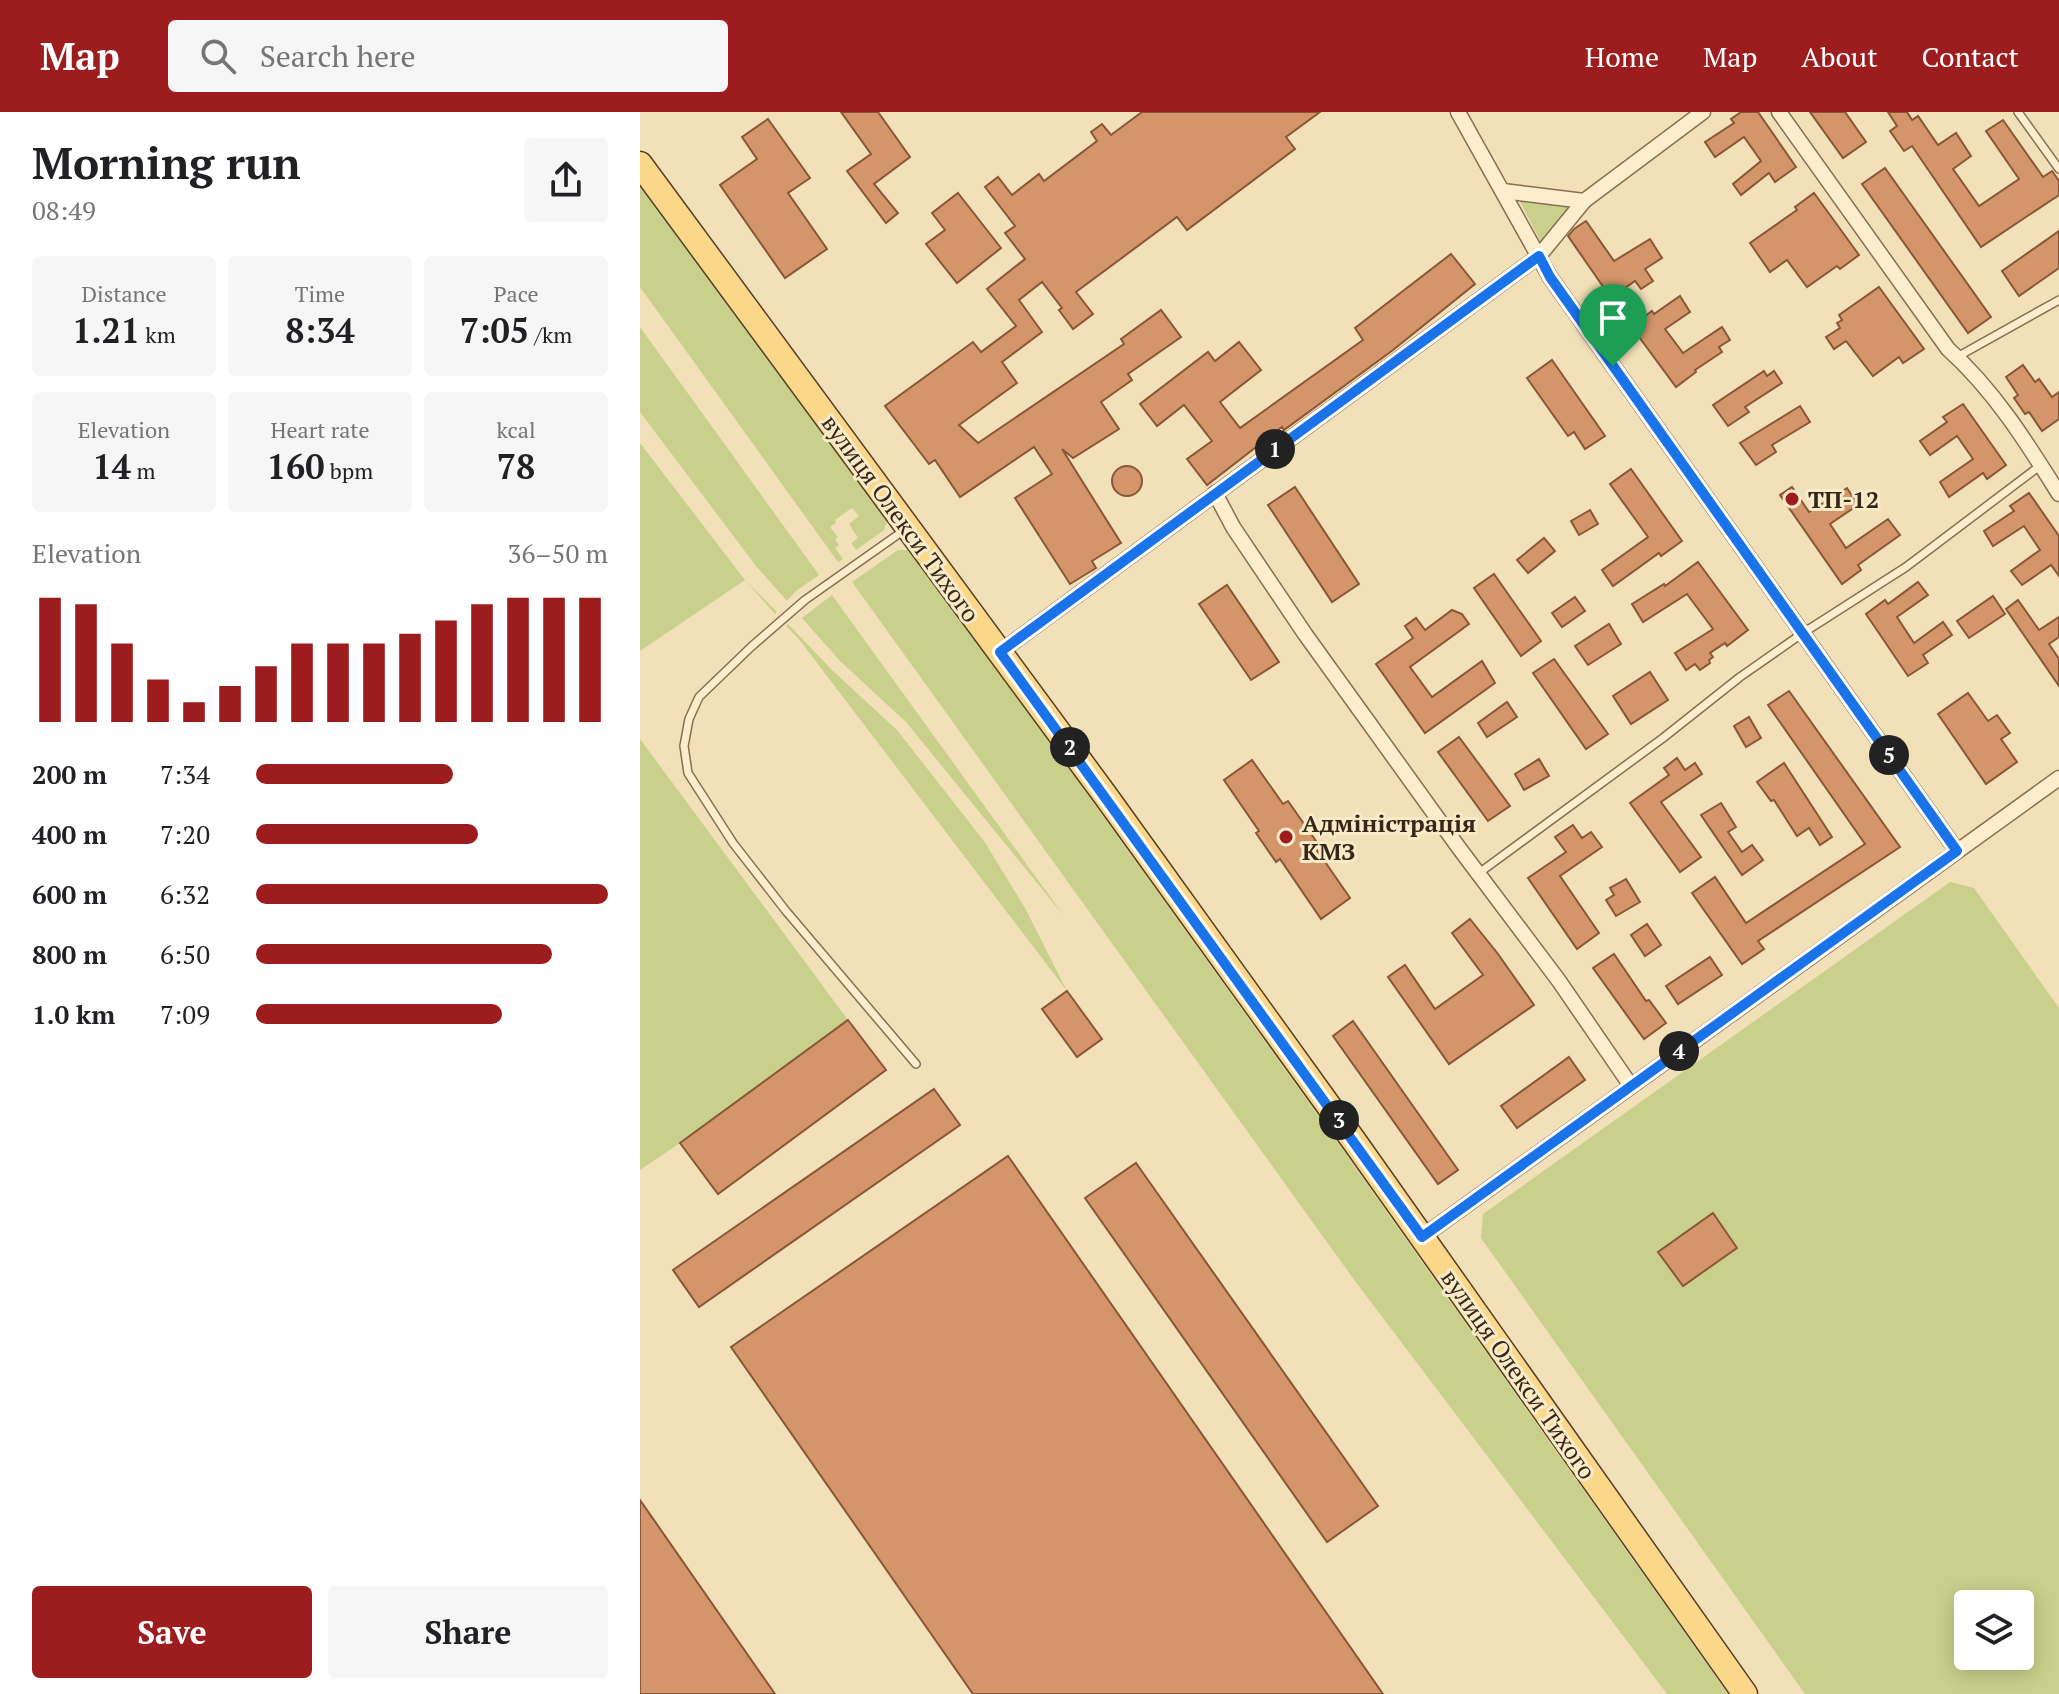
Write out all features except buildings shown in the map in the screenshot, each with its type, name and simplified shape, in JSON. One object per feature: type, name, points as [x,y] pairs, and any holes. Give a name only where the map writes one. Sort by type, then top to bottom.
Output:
[{"type":"main road","name":"вулиця Олекси Тихого","points":[[640,164],[1000,652],[1422,1237],[1745,1694]]},
{"type":"street","points":[[1458,112],[1550,277],[1957,851]]},
{"type":"street","points":[[1000,652],[1539,256],[1584,201],[1703,112]]},
{"type":"street","points":[[1779,112],[1948,349],[1972,371],[2025,440],[2059,494]]},
{"type":"street","points":[[1503,191],[1584,201]]},
{"type":"street","points":[[1215,493],[1233,527],[1305,634],[1559,981],[1631,1086]]},
{"type":"street","points":[[1422,1237],[2059,778]]},
{"type":"lane","points":[[2018,112],[2059,169]]},
{"type":"lane","points":[[1957,357],[2059,300]]},
{"type":"lane","points":[[1479,873],[1663,738],[1740,677],[1906,567],[2041,465]]},
{"type":"lane","points":[[909,527],[798,606],[709,687],[699,697],[689,719],[684,746],[688,773],[733,843],[786,911],[916,1064]]},
{"type":"green space","points":[[640,185],[888,518],[884,530],[856,550],[851,543],[858,538],[849,524],[859,516],[852,508],[835,520],[836,523],[830,527],[838,537],[835,539],[839,545],[835,548],[843,559],[838,562],[640,287]]},
{"type":"green space","points":[[1519,200],[1570,207],[1542,244]]},
{"type":"green space","points":[[640,327],[819,575],[787,601],[756,566],[640,412]]},
{"type":"green space","points":[[640,443],[745,580],[640,651]]},
{"type":"green space","points":[[898,550],[912,550],[1728,1694],[1667,1694],[1355,1281],[852,582]]},
{"type":"green space","points":[[745,580],[777,612],[775,614]]},
{"type":"green space","points":[[832,595],[1064,916],[906,722],[840,661],[802,618]]},
{"type":"green space","points":[[788,624],[897,730],[984,841],[1025,908],[1067,991],[786,626]]},
{"type":"green space","points":[[640,739],[848,1020],[640,1170]]},
{"type":"green space","points":[[1950,882],[1974,888],[2059,1008],[2059,1694],[1805,1694],[1481,1238],[1483,1214]]},
{"type":"place","name":"ТП-12","points":[[1792,499]]},
{"type":"place","name":"Адміністрація КМЗ","points":[[1286,837]]},
{"type":"route","points":[[1539,256],[1550,277],[1613,366],[1957,851],[1422,1237],[1000,652],[1539,256]]}]
